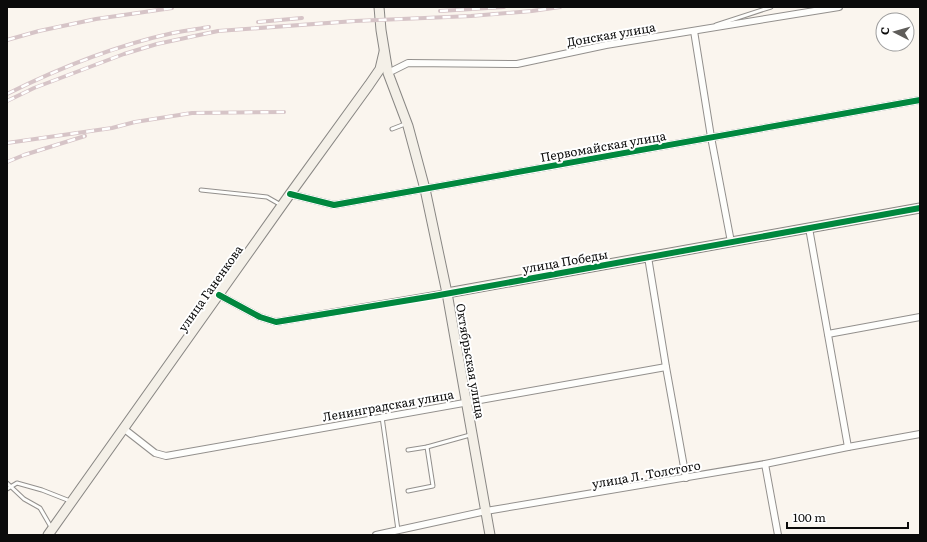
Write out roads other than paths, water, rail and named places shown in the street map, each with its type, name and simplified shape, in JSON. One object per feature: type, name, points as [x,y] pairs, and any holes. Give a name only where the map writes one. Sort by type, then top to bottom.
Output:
[{"type":"street","name":"Октябрьская улица","points":[[378,7],[388,73],[407,124],[425,189],[447,293],[490,535]]},
{"type":"street","name":"Донская улица","points":[[388,73],[408,63],[517,64],[606,45],[839,7]]},
{"type":"street","points":[[694,31],[711,137],[731,242]]},
{"type":"street","name":"улица Ганенкова","points":[[50,532],[369,85],[380,69],[384,52]]},
{"type":"street","name":"Первомайская улица","points":[[290,194],[334,205],[920,100]]},
{"type":"street","name":"улица Победы","points":[[219,295],[260,317],[276,322],[447,293],[920,208]]},
{"type":"street","points":[[809,228],[848,447]]},
{"type":"street","points":[[648,257],[686,478]]},
{"type":"street","points":[[828,334],[920,317]]},
{"type":"street","name":"Ленинградская улица","points":[[123,428],[155,453],[166,456],[666,367]]},
{"type":"street","name":"улица Л. Толстого","points":[[376,535],[486,511],[765,464],[920,434]]},
{"type":"street","points":[[765,464],[778,535]]},
{"type":"lane","points":[[694,31],[771,7]]},
{"type":"lane","points":[[392,129],[407,124]]},
{"type":"lane","points":[[201,190],[267,197],[282,206]]},
{"type":"lane","points":[[382,417],[398,530]]},
{"type":"lane","points":[[408,450],[427,447],[472,435]]},
{"type":"lane","points":[[408,491],[434,486],[427,447]]},
{"type":"lane","points":[[7,483],[9,488],[40,508],[50,532]]},
{"type":"lane","points":[[9,488],[17,483],[42,490],[71,502]]},
{"type":"railway","points":[[440,11],[504,7]]},
{"type":"railway","points":[[7,101],[34,88],[124,54],[157,44],[218,31],[355,21],[471,16],[560,7]]},
{"type":"railway","points":[[7,40],[39,31],[96,19],[172,8]]},
{"type":"railway","points":[[258,22],[302,18]]},
{"type":"railway","points":[[7,94],[67,67],[109,51],[152,38],[209,27]]},
{"type":"railway","points":[[7,143],[112,128],[135,122],[192,113],[284,112]]},
{"type":"railway","points":[[7,162],[24,155],[85,136]]}]
